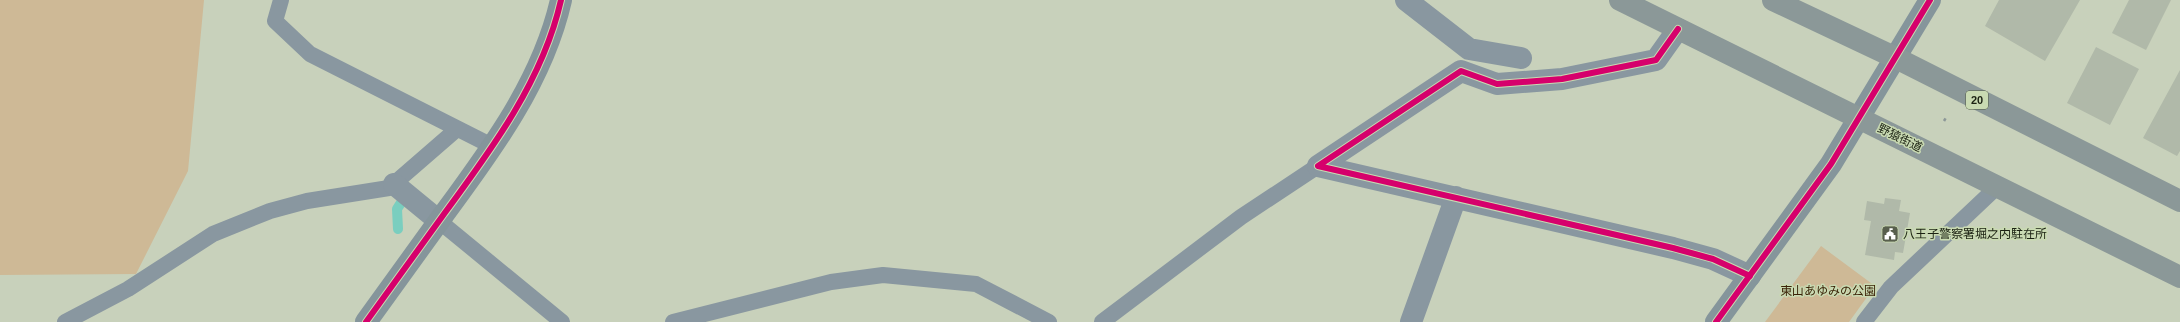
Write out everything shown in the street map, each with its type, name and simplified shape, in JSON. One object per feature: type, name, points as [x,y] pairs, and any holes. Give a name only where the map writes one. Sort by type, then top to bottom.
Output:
[{"type":"main road","name":"野猿街道","points":[[1620,0],[2180,277]]},
{"type":"main road","name":"20","points":[[1773,0],[1896,58],[2180,201]]},
{"type":"street","points":[[366,322],[492,146],[521,100],[554,29],[561,0]]},
{"type":"street","points":[[1406,0],[1469,49],[1521,58]]},
{"type":"street","points":[[1716,322],[1792,216],[1809,196],[1860,118],[1930,0]]},
{"type":"street","points":[[1318,166],[1461,71],[1497,84],[1562,80],[1656,60],[1678,29]]},
{"type":"street","points":[[1318,166],[1673,248],[1713,259],[1750,276]]},
{"type":"street","points":[[394,184],[439,221]]},
{"type":"street","points":[[1411,322],[1456,197]]},
{"type":"lane","points":[[281,0],[275,21],[310,54],[492,146]]},
{"type":"lane","points":[[65,322],[128,289],[213,234],[270,211],[292,205],[389,188],[458,129]]},
{"type":"lane","points":[[1102,322],[1240,218],[1318,166]]},
{"type":"lane","points":[[1864,322],[1891,287],[1998,186]]},
{"type":"lane","points":[[439,221],[562,322]]},
{"type":"lane","points":[[673,322],[831,282],[883,275],[976,284],[1049,322]]},
{"type":"green space","points":[[0,0],[204,0],[188,171],[136,274],[0,275]]},
{"type":"green space","name":"東山あゆみの公園","points":[[1821,246],[1875,286],[1849,322],[1765,322]]},
{"type":"building","points":[[1999,0],[2080,0],[2045,61],[1985,26]]},
{"type":"building","points":[[2129,0],[2171,0],[2146,50],[2112,33]]},
{"type":"building","points":[[2096,47],[2139,69],[2110,125],[2067,103]]},
{"type":"building","points":[[2180,70],[2180,151],[2177,156],[2143,138]]},
{"type":"building","points":[[1885,198],[1901,200],[1899,211],[1910,213],[1903,253],[1895,252],[1894,260],[1865,255],[1871,221],[1864,220],[1867,201],[1884,204]]},
{"type":"waterway","points":[[398,229],[397,209],[404,198]]},
{"type":"cycle path","points":[[366,322],[480,164],[514,113],[542,58],[553,29],[561,0]]},
{"type":"cycle path","points":[[1716,322],[1831,164],[1930,0]]},
{"type":"cycle path","points":[[1678,29],[1656,60],[1562,79],[1497,84],[1461,71],[1318,166],[1673,248],[1713,259],[1750,276]]},
{"type":"place","name":"八王子警察署堀之内駐在所","points":[[1890,234]]}]
